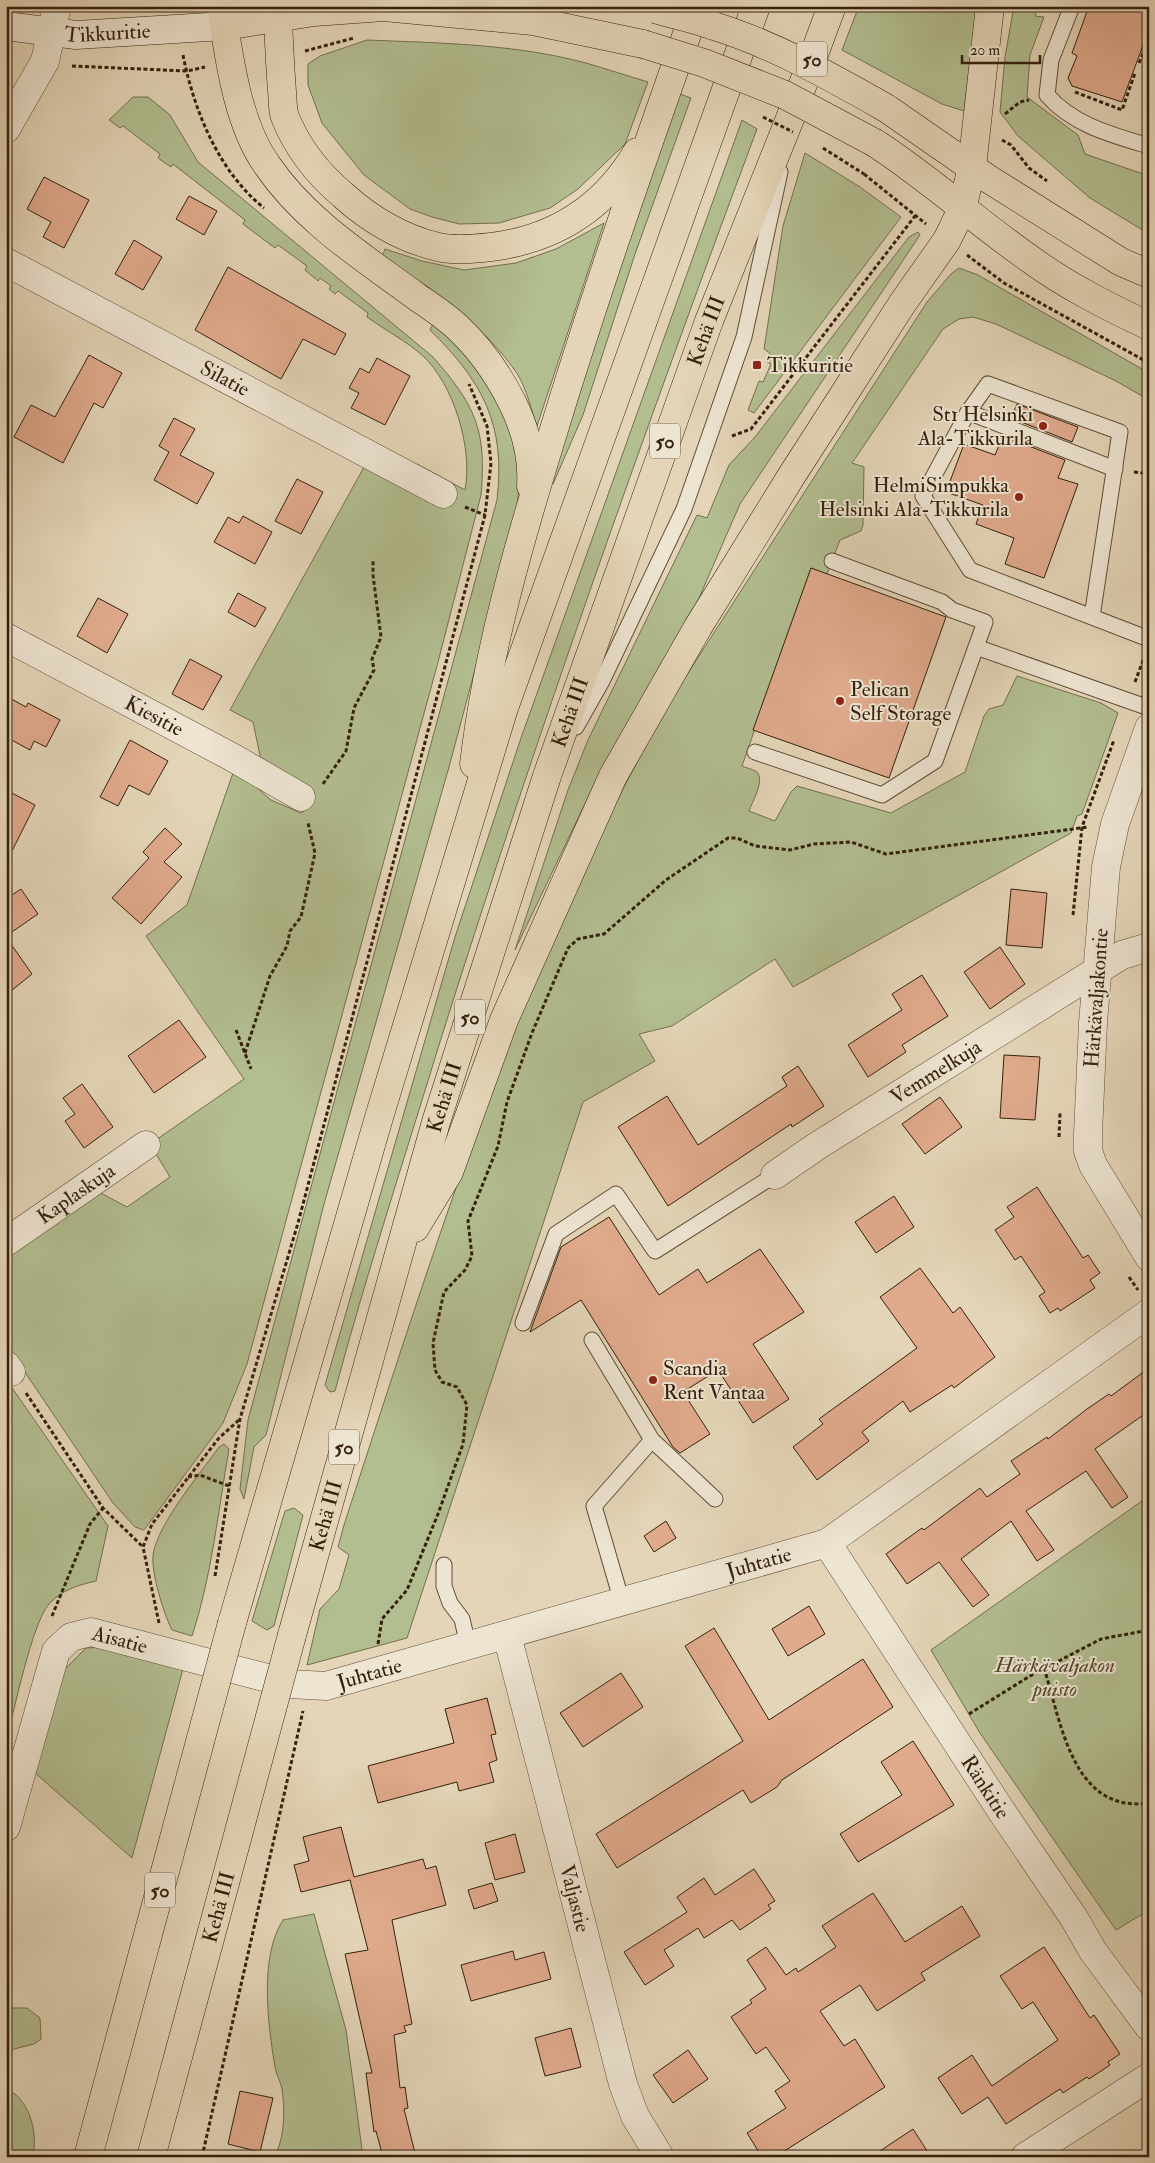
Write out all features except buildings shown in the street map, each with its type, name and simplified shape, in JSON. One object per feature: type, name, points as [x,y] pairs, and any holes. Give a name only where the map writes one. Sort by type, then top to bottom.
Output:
[{"type":"main road","points":[[466,827],[481,705],[529,512],[575,361],[697,6]]},
{"type":"main road","name":"50","points":[[88,2157],[232,1623],[377,1124],[466,827],[504,708],[756,6]]},
{"type":"main road","name":"Kehä III","points":[[151,2157],[292,1635],[436,1122],[547,776],[709,321],[794,122],[832,6]]},
{"type":"main road","points":[[396,1260],[449,1172],[504,1020],[613,776],[698,627],[781,492],[902,304],[947,240],[962,209],[972,167],[975,125],[990,6]]},
{"type":"main road","name":"Tikkuritie","points":[[223,16],[384,7],[533,21],[643,44],[704,63],[785,95],[875,143],[901,160],[962,209],[1031,260],[1093,299],[1149,326]]},
{"type":"main road","points":[[648,8],[715,26],[758,42],[829,76],[886,108],[972,167],[1121,262],[1149,274]]},
{"type":"main road","points":[[275,13],[284,115],[304,153],[329,183],[358,209],[396,232],[438,247],[472,249],[519,244],[558,229],[598,202],[628,167],[656,121]]},
{"type":"main road","points":[[223,16],[243,114],[252,140],[266,164],[285,190],[315,221],[456,326],[489,363],[524,425],[532,470],[529,512]]},
{"type":"street","name":"Tikkuritie","points":[[6,26],[55,19],[76,35],[223,16]]},
{"type":"street","points":[[6,129],[45,61],[55,19]]},
{"type":"street","name":"Silatie","points":[[6,262],[443,494]]},
{"type":"street","name":"Kiesitie","points":[[6,637],[230,756],[301,797]]},
{"type":"street","name":"Härkävaljakontie","points":[[1149,728],[1115,824],[1106,867],[1097,970],[1088,1151],[1092,1165],[1149,1257]]},
{"type":"street","name":"Vemmelkuja","points":[[775,1175],[817,1146],[1097,970],[1122,955],[1149,947]]},
{"type":"street","name":"Kaplaskuja","points":[[6,1242],[146,1145]]},
{"type":"street","name":"Juhtatie","points":[[309,1686],[326,1686],[827,1543],[1149,1313]]},
{"type":"street","name":"Ränkitie","points":[[827,1543],[1002,1812],[1074,1918],[1093,1951],[1149,2027]]},
{"type":"street","name":"Aisatie","points":[[56,1651],[71,1637],[91,1632],[290,1684],[309,1686]]},
{"type":"street","name":"Valjastie","points":[[507,1635],[623,2084],[635,2116],[660,2157]]},
{"type":"street","points":[[6,1827],[56,1651]]},
{"type":"street","points":[[1025,2157],[1149,2077]]},
{"type":"lane","points":[[1072,6],[1051,60],[1047,95],[1060,110],[1077,121],[1149,146]]},
{"type":"lane","points":[[547,776],[602,681],[684,509],[744,337],[794,122]]},
{"type":"lane","points":[[1092,616],[1120,432],[988,384],[968,412],[923,496],[970,570],[1149,639]]},
{"type":"lane","points":[[968,412],[1115,469]]},
{"type":"lane","points":[[755,752],[882,795],[935,761],[985,622],[952,610],[942,602],[832,561]]},
{"type":"lane","points":[[976,647],[1149,708]]},
{"type":"lane","points":[[523,1323],[556,1234],[616,1194],[655,1251],[775,1175]]},
{"type":"lane","points":[[592,1340],[652,1440],[715,1499]]},
{"type":"lane","points":[[622,1602],[594,1506],[652,1440]]},
{"type":"lane","points":[[444,1565],[444,1586],[450,1603],[462,1619],[468,1645]]},
{"type":"path","points":[[279,55],[312,50],[363,35]]},
{"type":"path","points":[[1139,62],[1149,38]]},
{"type":"path","points":[[45,61],[75,66],[187,71],[231,60]]},
{"type":"path","points":[[187,71],[199,112],[220,156],[236,182],[266,210]]},
{"type":"path","points":[[1073,91],[1122,110],[1135,73]]},
{"type":"path","points":[[1004,119],[1006,113],[1020,102],[1047,95]]},
{"type":"path","points":[[761,117],[794,122]]},
{"type":"path","points":[[975,125],[1011,145],[1029,168],[1051,184]]},
{"type":"path","points":[[731,436],[751,429],[915,216],[864,174],[821,147]]},
{"type":"path","points":[[215,1580],[240,1419],[298,1223],[485,515],[491,463],[487,426],[467,382]]},
{"type":"path","points":[[245,1053],[270,976],[286,946],[290,931],[301,917],[314,853],[301,797],[318,793],[346,751],[354,708],[374,670],[372,659],[381,637],[373,575],[373,560]]},
{"type":"path","points":[[378,1646],[382,1619],[407,1590],[438,1514],[463,1444],[467,1405],[457,1387],[442,1382],[435,1370],[433,1343],[444,1292],[465,1270],[472,1256],[468,1221],[498,1146],[507,1102],[532,1033],[568,948],[578,939],[604,934],[666,880],[728,838],[737,838],[755,846],[790,850],[814,844],[851,842],[886,854],[1115,824]]},
{"type":"path","points":[[236,1030],[251,1069]]},
{"type":"path","points":[[9,1369],[104,1508],[143,1547]]},
{"type":"path","points":[[159,1651],[158,1641],[161,1634],[143,1547],[152,1524],[219,1438],[240,1419]]},
{"type":"path","points":[[188,1477],[200,1476],[229,1486]]},
{"type":"path","points":[[56,1651],[47,1638],[54,1608],[90,1524],[104,1508]]},
{"type":"path","points":[[962,1718],[1044,1668],[1101,1639],[1149,1630]]},
{"type":"path","points":[[1044,1668],[1067,1747],[1080,1771],[1108,1798],[1140,1804],[1149,1803]]},
{"type":"path","points":[[202,2157],[309,1686]]},
{"type":"green space","points":[[859,6],[977,6],[964,111],[942,104],[842,50]]},
{"type":"green space","points":[[1014,6],[1040,6],[1035,16],[1044,17],[1030,55],[1027,97],[1078,135],[1085,154],[1149,176],[1149,234],[1090,198],[1018,136],[1000,112],[1005,57]]},
{"type":"green space","points":[[367,40],[505,48],[532,52],[586,63],[648,82],[625,144],[578,189],[550,208],[499,223],[459,224],[410,209],[364,175],[322,123],[308,85],[308,64],[320,56]]},
{"type":"green space","points":[[680,94],[691,98],[635,254],[583,415],[553,484],[551,477],[590,350]]},
{"type":"green space","points":[[133,97],[148,97],[170,115],[198,162],[433,357],[459,390],[468,405],[480,435],[482,453],[481,495],[438,662],[247,1364],[223,1423],[144,1530],[135,1527],[113,1503],[6,1344],[6,1256],[97,1191],[127,1207],[170,1177],[150,1144],[244,1079],[146,936],[187,905],[233,773],[255,786],[271,800],[301,813],[307,809],[263,770],[253,722],[230,710],[364,467],[420,473],[417,464],[465,490],[467,474],[463,437],[458,418],[452,400],[433,367],[416,350],[367,317],[368,313],[338,291],[335,294],[329,289],[331,286],[320,278],[318,281],[305,270],[307,266],[278,245],[275,248],[243,224],[245,220],[173,164],[171,167],[158,158],[160,154],[123,126],[120,128],[109,120]]},
{"type":"green space","points":[[742,120],[757,129],[673,356],[552,699],[439,1045],[372,1261],[335,1391],[330,1392],[325,1385],[455,937],[521,738]]},
{"type":"green space","points":[[805,153],[860,187],[901,217],[754,413],[748,410],[759,381],[763,382],[771,364],[767,362],[770,353],[764,349],[783,226]]},
{"type":"green space","points":[[604,223],[537,426],[518,375],[490,341],[474,324],[438,294],[382,257],[385,249],[422,261],[464,270],[516,263],[556,249]]},
{"type":"green space","points":[[918,232],[920,235],[740,504],[696,605],[592,789],[515,950],[568,790],[588,740],[697,515],[707,518],[729,465],[755,437],[909,237]]},
{"type":"green space","points":[[959,268],[978,275],[1149,373],[1149,400],[1116,381],[996,324],[973,317],[959,319],[943,329],[852,463],[864,467],[863,525],[861,531],[840,540],[827,574],[811,568],[742,766],[757,772],[760,781],[749,811],[775,821],[791,792],[797,786],[891,813],[965,772],[984,716],[989,709],[1003,705],[1017,676],[1101,703],[1118,713],[1082,814],[1077,816],[1071,833],[793,987],[775,959],[672,1026],[639,1034],[655,1061],[583,1102],[407,1638],[307,1665],[320,1609],[339,1589],[349,1555],[338,1547],[344,1525],[438,1240],[515,1029],[574,890],[624,787],[679,687],[927,302],[951,274]]},
{"type":"green space","points":[[433,324],[468,354],[480,368],[500,402],[513,440],[517,459],[519,478],[517,506],[449,767],[324,1204],[266,1435],[254,1447],[244,1499],[240,1489],[248,1420],[497,500],[498,449],[494,427],[487,406],[464,368],[430,330]]},
{"type":"green space","points":[[8,1382],[108,1526],[96,1581],[77,1586],[59,1595],[49,1604],[43,1614],[30,1648],[6,1741],[6,1699],[13,1676],[6,1668]]},
{"type":"green space","points":[[224,1444],[229,1449],[214,1543],[205,1590],[192,1636],[172,1630],[159,1593],[154,1572],[153,1555],[156,1542],[171,1514],[219,1447]]},
{"type":"green space","name":"Härkävaljakon puisto","points":[[1149,1496],[1149,1910],[1116,1930],[980,1733],[931,1650]]},
{"type":"green space","points":[[294,1508],[303,1515],[274,1626],[267,1630],[252,1621],[285,1511]]},
{"type":"green space","points":[[104,1647],[183,1669],[132,1858],[34,1772],[65,1669],[86,1648]]},
{"type":"green space","points":[[314,1914],[346,2030],[363,2157],[274,2157],[278,2150],[282,2133],[284,2106],[281,2086],[276,2073],[268,2012],[268,1972],[271,1953],[275,1935],[283,1920]]},
{"type":"green space","points":[[8,2008],[27,2008],[40,2018],[41,2039],[34,2044],[6,2051]]},
{"type":"green space","points":[[6,2089],[14,2093],[21,2100],[30,2117],[33,2126],[34,2146],[33,2155],[29,2157],[6,2157]]},
{"type":"place","name":"Tikkuritie","points":[[757,365]]},
{"type":"place","name":"St1 Helsinki Ala-Tikkurila","points":[[1043,426]]},
{"type":"place","name":"HelmiSimpukka Helsinki Ala-Tikkurila","points":[[1019,497]]},
{"type":"place","name":"Pelican Self Storage","points":[[840,701]]},
{"type":"place","name":"Scandia Rent Vantaa","points":[[653,1380]]}]
